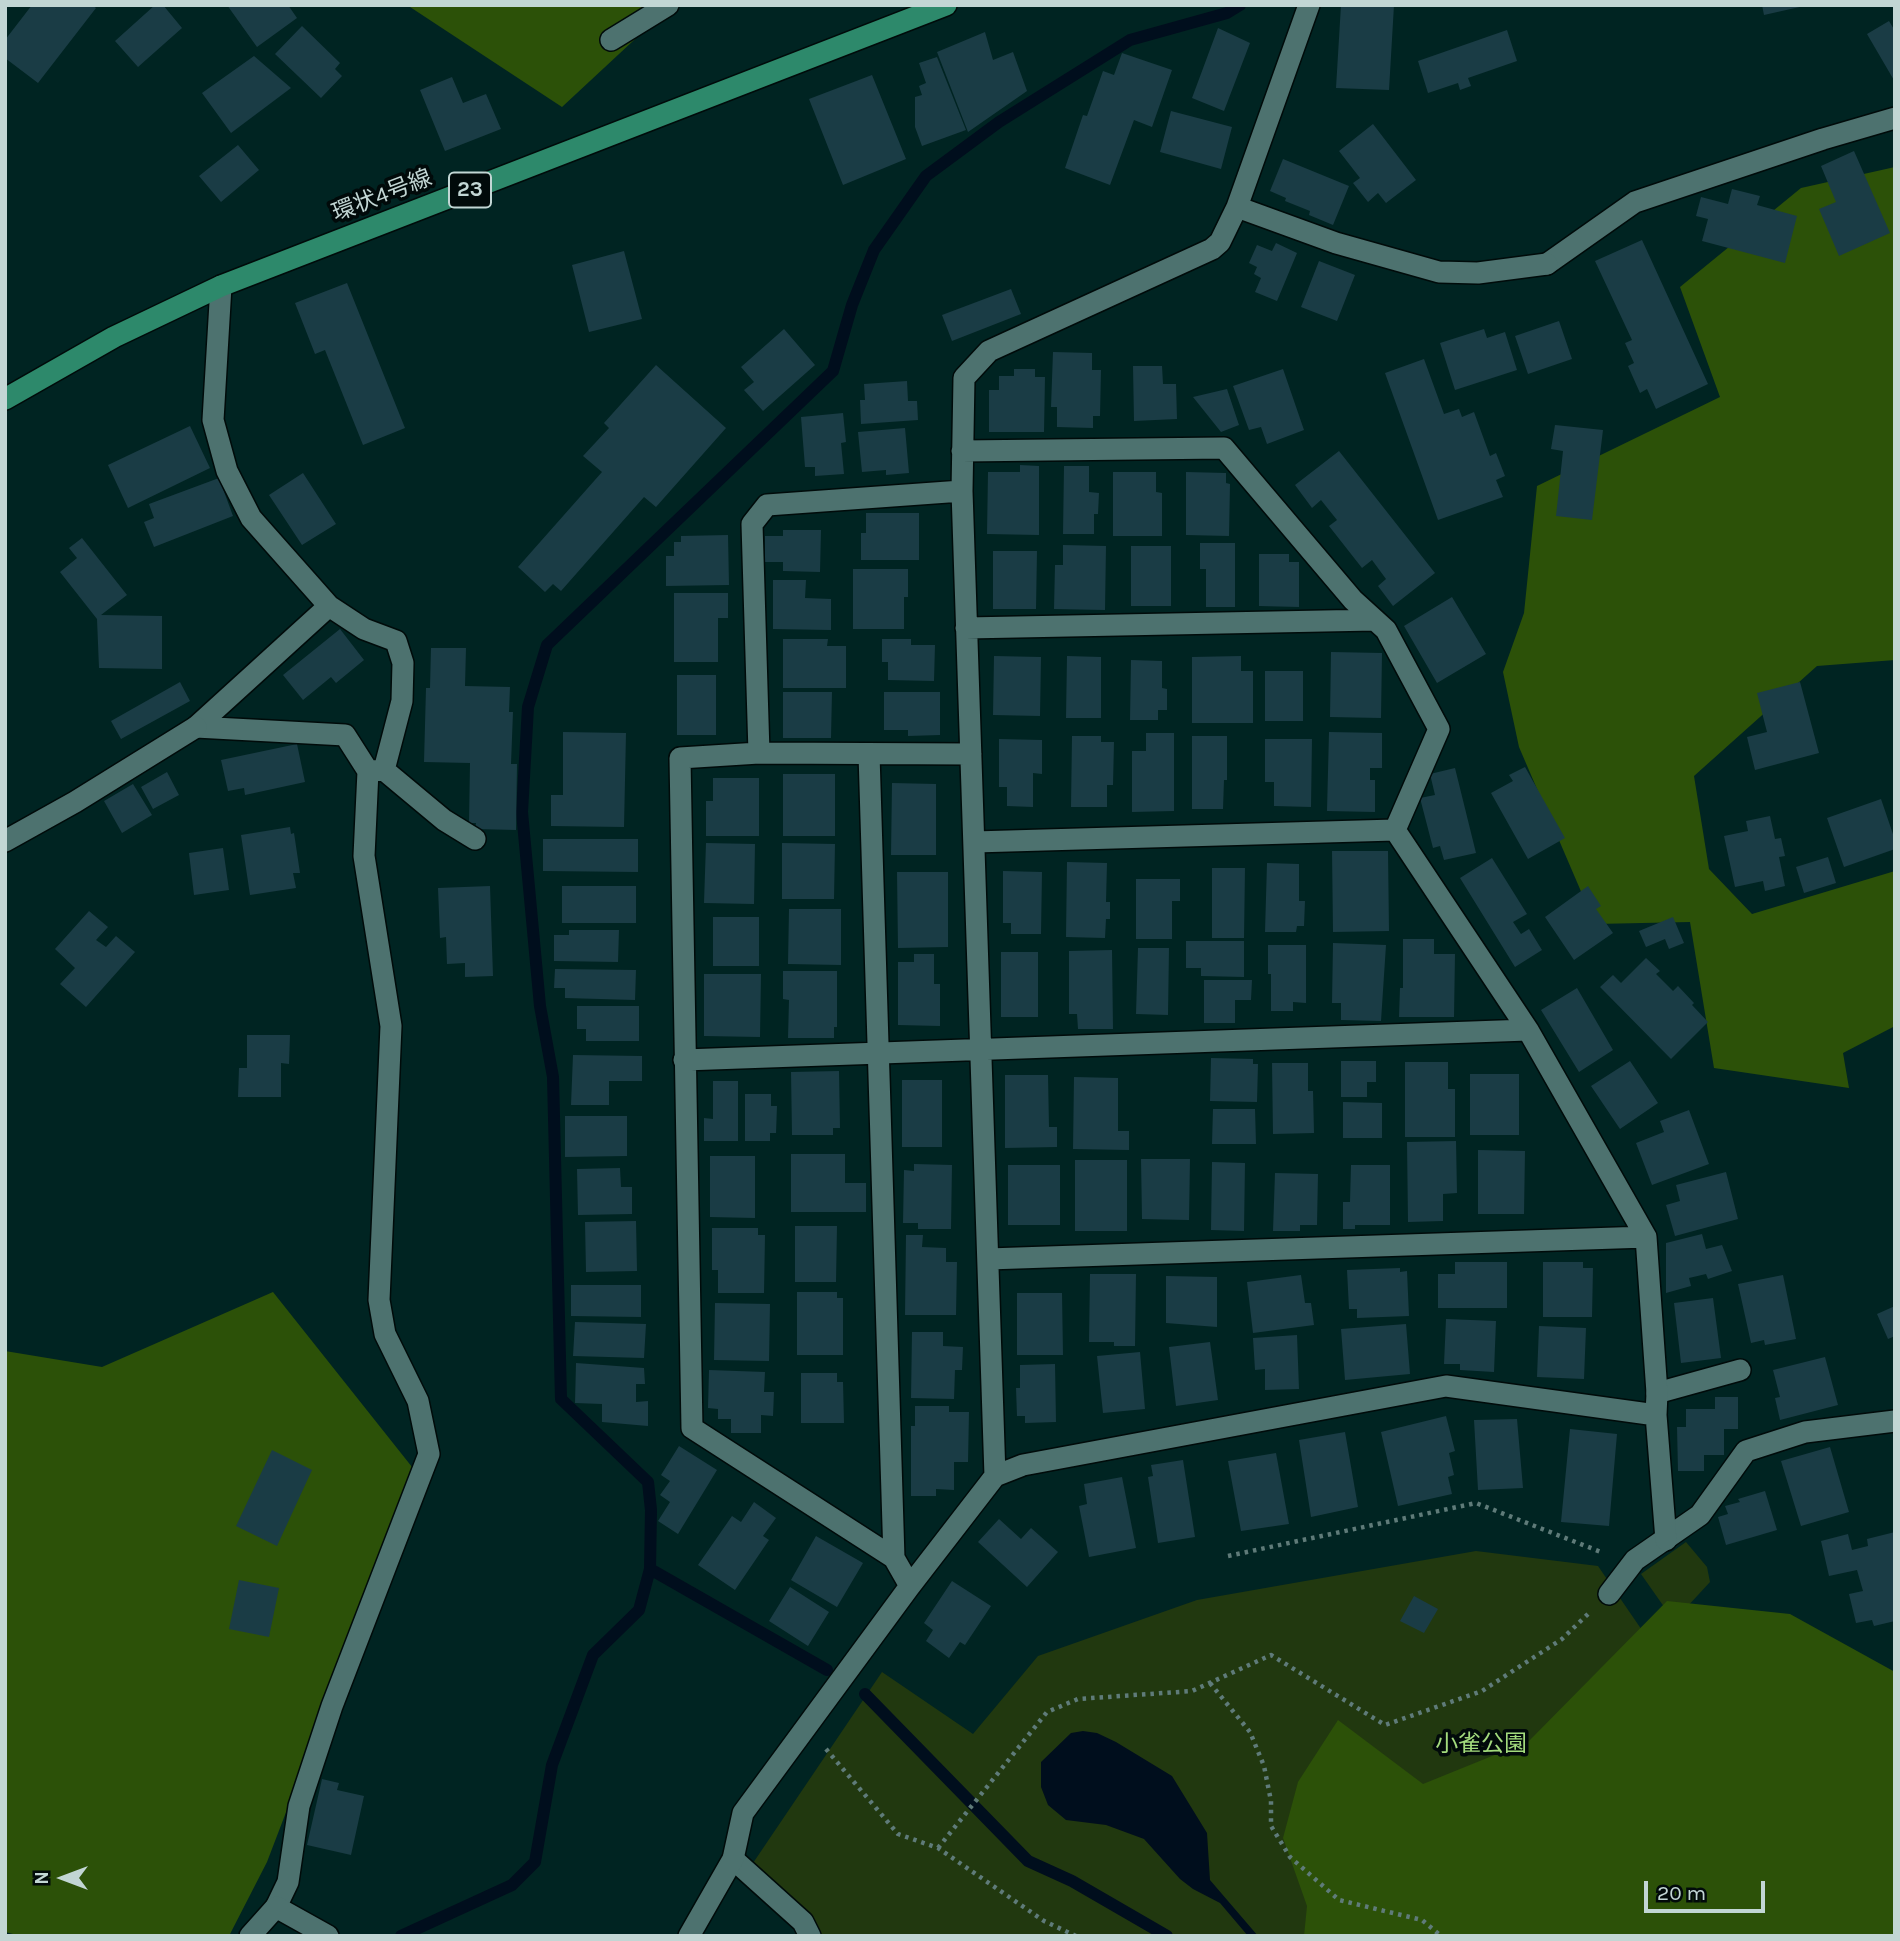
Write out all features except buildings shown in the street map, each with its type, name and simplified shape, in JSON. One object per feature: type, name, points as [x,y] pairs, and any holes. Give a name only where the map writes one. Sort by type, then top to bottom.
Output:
[{"type":"main road","name":"環状4号線","points":[[5,399],[114,337],[221,286],[946,5]]},
{"type":"street","points":[[611,40],[668,5]]},
{"type":"street","points":[[995,1476],[962,491],[964,378],[989,351],[1212,249],[1220,242],[1237,206],[1309,5]]},
{"type":"street","points":[[1237,206],[1336,243],[1439,272],[1478,273],[1547,264],[1635,202],[1823,139],[1895,118]]},
{"type":"street","points":[[221,286],[213,420],[227,471],[251,518],[330,606],[364,629],[396,641],[403,663],[402,701],[376,771],[364,856],[391,1026],[379,1300],[385,1334],[418,1401],[429,1454],[332,1706],[299,1806],[288,1882],[276,1907],[250,1936]]},
{"type":"street","points":[[962,451],[1224,448],[1353,600],[1386,630],[1439,729],[1395,830]]},
{"type":"street","points":[[759,753],[752,524],[767,505],[962,491]]},
{"type":"street","points":[[5,841],[75,802],[197,727],[330,606]]},
{"type":"street","points":[[967,628],[1375,620]]},
{"type":"street","points":[[197,727],[345,735],[376,771],[475,839]]},
{"type":"street","points":[[910,1586],[894,1558],[692,1428],[680,758],[759,753],[971,754]]},
{"type":"street","points":[[869,754],[894,1558]]},
{"type":"street","points":[[974,842],[1395,830]]},
{"type":"street","points":[[1395,830],[1528,1030],[1646,1237],[1666,1540]]},
{"type":"street","points":[[684,1060],[1528,1030]]},
{"type":"street","points":[[988,1259],[1646,1237]]},
{"type":"street","points":[[689,1936],[733,1859],[743,1813],[910,1586],[995,1476],[1023,1465],[1446,1386],[1657,1404],[1740,1370]]},
{"type":"street","points":[[1609,1594],[1635,1560],[1700,1515],[1746,1451],[1805,1432],[1895,1421]]},
{"type":"street","points":[[733,1859],[803,1922],[810,1936]]},
{"type":"street","points":[[276,1907],[328,1936]]},
{"type":"path","points":[[1228,1556],[1476,1503],[1612,1557],[1626,1571]]},
{"type":"path","points":[[938,1848],[1047,1712],[1078,1699],[1192,1691],[1270,1655],[1385,1725],[1482,1691],[1562,1639],[1609,1594]]},
{"type":"path","points":[[1210,1683],[1250,1732],[1264,1766],[1271,1801],[1271,1826],[1290,1857],[1339,1900],[1422,1920],[1441,1936]]},
{"type":"path","points":[[807,1726],[898,1834],[938,1848],[1044,1921],[1076,1936]]},
{"type":"green space","points":[[407,5],[664,5],[647,28],[562,107]]},
{"type":"green space","points":[[1895,167],[1895,660],[1817,666],[1694,776],[1709,869],[1752,914],[1895,871],[1895,1026],[1843,1053],[1849,1088],[1714,1068],[1690,922],[1595,924],[1519,747],[1503,672],[1524,613],[1537,486],[1720,397],[1680,287],[1801,188]]},
{"type":"green space","points":[[273,1292],[416,1472],[267,1862],[229,1936],[21,1936],[5,1932],[5,1351],[102,1367]]},
{"type":"green space","points":[[1686,1542],[1707,1567],[1710,1582],[1674,1621],[1641,1574]]},
{"type":"green space","name":"小雀公園","points":[[1476,1551],[1598,1566],[1748,1785],[1857,1936],[810,1936],[751,1866],[882,1672],[973,1734],[1038,1656],[1197,1600]]},
{"type":"green space","points":[[1667,1601],[1790,1614],[1895,1672],[1895,1936],[1304,1936],[1307,1906],[1283,1838],[1298,1782],[1338,1720],[1423,1784],[1529,1741]]},
{"type":"water","points":[[1071,1733],[1097,1733],[1116,1742],[1172,1776],[1207,1833],[1210,1880],[1258,1936],[1248,1936],[1220,1903],[1180,1879],[1144,1839],[1106,1825],[1066,1820],[1048,1805],[1041,1787],[1041,1762]]},
{"type":"waterway","points":[[401,1936],[512,1885],[535,1862],[552,1765],[593,1655],[639,1610],[650,1569],[651,1510],[648,1482],[561,1399],[553,1077],[540,1006],[522,812],[528,707],[547,645],[833,371],[852,305],[874,250],[926,176],[999,122],[1130,40],[1227,13],[1240,5]]},
{"type":"waterway","points":[[650,1569],[827,1670]]},
{"type":"waterway","points":[[865,1694],[1028,1861],[1072,1881],[1167,1936]]}]
